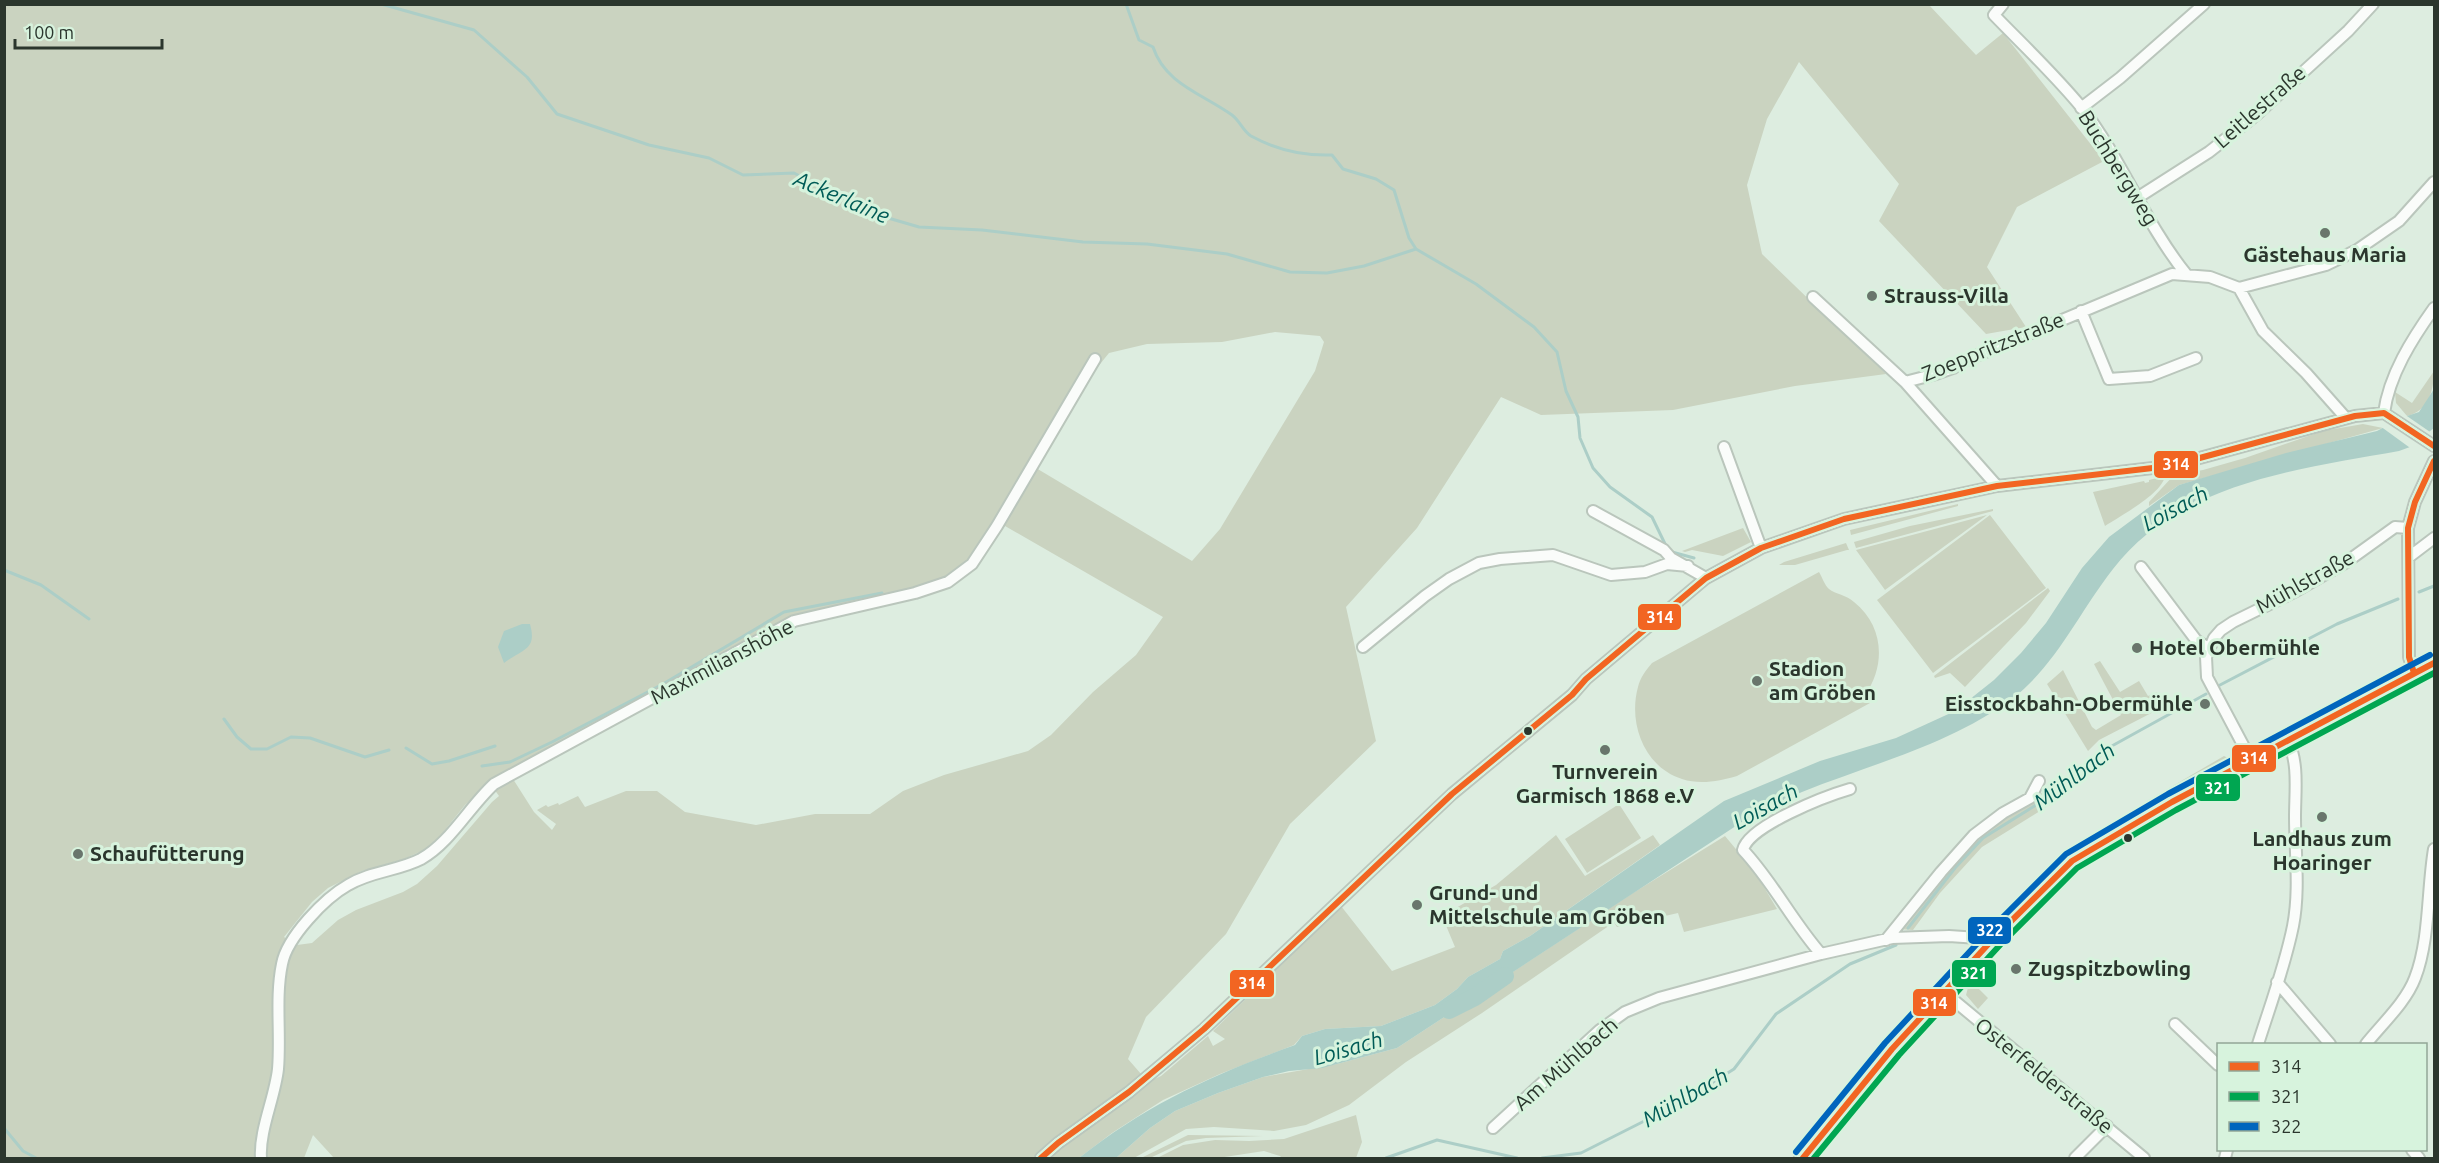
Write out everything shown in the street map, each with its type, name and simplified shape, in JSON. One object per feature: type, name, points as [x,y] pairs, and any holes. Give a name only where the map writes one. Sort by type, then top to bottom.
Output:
[{"type":"main road","points":[[1803,1158],[1892,1049],[1993,939],[2059,872],[2092,848],[2434,663]]},
{"type":"street","name":"Buchbergweg","points":[[2003,4],[1994,15],[2081,108],[2124,170],[2137,198],[2171,255],[2186,274]]},
{"type":"street","points":[[2081,108],[2120,78],[2204,4]]},
{"type":"street","name":"Leitlestraße","points":[[2137,198],[2209,152],[2256,115],[2348,31],[2373,4]]},
{"type":"street","points":[[2345,417],[2306,373],[2263,332],[2239,288],[2326,265],[2357,250],[2399,221],[2434,182]]},
{"type":"street","name":"Zoeppritzstraße","points":[[1905,382],[1953,368],[1964,361],[2172,274],[2210,277],[2239,288]]},
{"type":"street","name":"Zoeppritzstraße","points":[[1813,297],[1905,382],[1997,486]]},
{"type":"street","points":[[2384,413],[2386,400],[2403,358],[2434,308]]},
{"type":"street","name":"Zoeppritzstraße","points":[[2081,311],[2109,379],[2151,376],[2196,358]]},
{"type":"street","name":"Maximilianshöhe","points":[[261,1158],[278,1067],[279,984],[282,960],[305,922],[321,905],[347,885],[381,870],[401,867],[421,859],[443,841],[477,800],[494,784],[794,621],[915,593],[948,582],[972,564],[997,526],[1095,359]]},
{"type":"street","points":[[1041,1158],[1058,1143],[1130,1092],[1176,1054],[1246,991],[1452,794],[1706,578],[1761,548],[1844,519],[1997,486],[2170,466],[2345,417],[2384,413],[2431,444]]},
{"type":"street","points":[[1724,447],[1761,548]]},
{"type":"street","points":[[2414,673],[2409,657],[2408,528],[2415,502],[2434,461]]},
{"type":"street","points":[[1593,512],[1706,578]]},
{"type":"street","name":"Mühlstraße","points":[[2208,648],[2221,630],[2233,622],[2336,568],[2395,527],[2408,528]]},
{"type":"street","points":[[2409,557],[2434,538]]},
{"type":"street","points":[[1363,647],[1425,596],[1449,579],[1479,563],[1554,555],[1611,574],[1645,572],[1667,564],[1688,566]]},
{"type":"street","points":[[2140,567],[2196,640],[2208,648],[2205,667],[2213,689],[2251,760]]},
{"type":"street","points":[[2258,1043],[2293,925],[2298,871],[2294,753],[2288,741]]},
{"type":"street","points":[[1889,939],[1941,872],[1974,835],[2003,813],[2030,798],[2039,781]]},
{"type":"street","points":[[1821,954],[1802,932],[1761,870],[1743,850],[1751,837],[1796,810],[1850,789]]},
{"type":"street","points":[[2367,1043],[2401,1001],[2415,979],[2421,957],[2434,849]]},
{"type":"street","name":"Am Mühlbach","points":[[1492,1128],[1600,1030],[1626,1012],[1659,998],[1821,954],[1889,939],[1949,936],[1993,939]]},
{"type":"street","points":[[2277,982],[2329,1043]]},
{"type":"street","name":"Osterfelderstraße","points":[[1945,993],[2015,1054],[2144,1158]]},
{"type":"street","points":[[2175,1024],[2217,1064]]},
{"type":"street","points":[[2075,1158],[2106,1126]]},
{"type":"green space","points":[[5,5],[1929,5],[1976,55],[2003,33],[2104,161],[2017,207],[1987,267],[2026,327],[1986,334],[1879,221],[1899,184],[1799,62],[1767,119],[1747,185],[1762,254],[1886,374],[1795,386],[1673,410],[1541,415],[1501,397],[1417,528],[1346,607],[1376,741],[1290,824],[1226,934],[1146,1017],[1128,1059],[1148,1082],[1161,1076],[1208,1036],[1213,1046],[1225,1039],[1213,1031],[1341,906],[1392,971],[1455,947],[1442,916],[1496,885],[1556,835],[1585,876],[1653,835],[1660,845],[1530,936],[1503,951],[1500,959],[1468,977],[1457,989],[1435,1005],[1381,1026],[1325,1029],[1302,1036],[1294,1045],[1220,1074],[1163,1100],[1112,1133],[1079,1158],[334,1158],[313,1135],[304,1158],[5,1158]],"holes":[[[1275,332],[1320,336],[1324,342],[1315,371],[1220,529],[1192,561],[1036,468],[1092,374],[1109,353],[1147,344],[1222,342]],[[1005,526],[1163,617],[1136,655],[1093,692],[1051,735],[1028,751],[944,775],[903,791],[870,814],[815,814],[756,825],[685,812],[657,791],[626,791],[585,807],[578,796],[559,805],[558,803],[548,807],[546,805],[537,810],[556,824],[552,830],[534,812],[513,779],[494,789],[499,796],[437,866],[417,884],[338,920],[312,943],[297,945],[284,937],[312,902],[328,888],[362,871],[404,859],[426,849],[441,835],[465,805],[499,775],[608,720],[802,615],[904,593],[932,581],[960,580],[972,570]]]},
{"type":"green space","points":[[2434,371],[2433,386],[2425,405],[2407,416],[2396,403],[2395,392],[2412,403]]},
{"type":"green space","points":[[2363,424],[2383,428],[2179,485],[2149,506],[2149,502],[2174,475],[2203,470],[2245,458],[2323,431]]},
{"type":"green space","points":[[2165,476],[2162,483],[2149,497],[2105,526],[2093,492],[2144,481],[2145,483]]},
{"type":"green space","points":[[1958,504],[1958,506],[1851,535],[1850,530]]},
{"type":"green space","points":[[1993,509],[1993,511],[1856,548],[1854,542],[1910,526]]},
{"type":"green space","points":[[1987,515],[1885,590],[1856,550]]},
{"type":"green space","points":[[1990,515],[2046,588],[1933,673],[1877,600]]},
{"type":"green space","points":[[1743,528],[1751,542],[1723,556],[1692,550],[1682,551]]},
{"type":"green space","points":[[1846,543],[1849,550],[1795,565],[1779,565],[1784,562]]},
{"type":"green space","name":"Stadion am Gröben","points":[[1819,572],[1829,589],[1845,596],[1864,612],[1876,634],[1879,659],[1872,683],[1865,695],[1870,703],[1737,776],[1710,782],[1696,782],[1682,779],[1658,765],[1642,742],[1635,715],[1639,684],[1652,663]]},
{"type":"green space","points":[[2048,588],[2050,591],[2026,623],[1965,687],[1950,673],[1935,678],[1934,676]]},
{"type":"green space","points":[[2100,661],[2120,692],[2139,681],[2148,696],[2157,692],[2165,706],[2099,740],[2088,751],[2047,684],[2063,670],[2092,727],[2096,730],[2121,715],[2094,664]]},
{"type":"green space","points":[[2224,756],[2230,759],[2143,805],[2147,801]]},
{"type":"green space","points":[[2050,788],[2056,801],[1982,847],[1940,893],[1913,930],[1898,929],[1965,848],[2018,807]]},
{"type":"green space","points":[[1619,804],[1641,838],[1587,873],[1565,839]]},
{"type":"green space","points":[[1725,836],[1755,872],[1777,909],[1684,932],[1678,913],[1617,927],[1613,921],[1618,917],[1612,920],[1613,923],[1482,1013],[1406,1062],[1349,1105],[1306,1125],[1274,1131],[1214,1127],[1186,1129],[1134,1158],[1116,1158],[1150,1128],[1175,1111],[1218,1093],[1263,1077],[1337,1064],[1397,1048],[1633,893]]},
{"type":"green space","points":[[1980,972],[1988,978],[1978,988],[1988,998],[1978,1009],[1966,995],[1969,984]]},
{"type":"green space","points":[[1356,1115],[1362,1142],[1356,1158],[1282,1158],[1264,1151],[1218,1158],[1157,1158],[1183,1145],[1215,1140],[1284,1139]]},
{"type":"green space","points":[[1188,1135],[1263,1136],[1186,1141],[1150,1158],[1141,1158]]},
{"type":"water","points":[[2434,389],[2434,428],[2410,447],[2321,465],[2243,485],[2206,499],[2171,517],[2140,540],[2113,569],[2042,670],[2013,698],[1989,714],[1938,741],[1802,792],[1745,820],[1397,1048],[1322,1068],[1289,1071],[1263,1077],[1175,1111],[1150,1128],[1116,1158],[1079,1158],[1156,1106],[1209,1079],[1295,1045],[1302,1036],[1325,1029],[1381,1026],[1435,1005],[1457,989],[1468,977],[1500,959],[1503,951],[1530,936],[1724,801],[1820,761],[1896,738],[1955,711],[1994,680],[2021,653],[2046,623],[2082,568],[2109,537],[2179,485],[2286,453],[2377,431],[2401,418],[2419,412]]},
{"type":"water","points":[[522,624],[530,624],[532,639],[530,644],[504,663],[498,647],[504,631]]},
{"type":"pier","points":[[2404,414],[2433,434],[2413,450],[2380,426]]},
{"type":"waterway","name":"Ackerlaine","points":[[381,4],[474,30],[527,77],[557,114],[649,145],[709,158],[743,175],[794,173],[871,213],[919,227],[982,230],[1083,242],[1147,244],[1227,254],[1290,272],[1327,273],[1364,266],[1416,249]]},
{"type":"waterway","name":"Ackerlaine","points":[[1126,4],[1139,40],[1153,47],[1166,70],[1186,87],[1232,115],[1251,136],[1290,151],[1332,155],[1343,169],[1376,179],[1394,190],[1409,238],[1416,249],[1476,284],[1534,327],[1557,352],[1566,391],[1578,417],[1580,438],[1593,468],[1610,487],[1652,517],[1667,548]]},
{"type":"waterway","points":[[1672,552],[1694,558]]},
{"type":"waterway","points":[[4,570],[41,585],[89,619]]},
{"type":"waterway","name":"Mühlbach","points":[[2419,592],[2434,586]]},
{"type":"waterway","points":[[482,766],[510,762],[552,742],[663,684],[784,612],[882,593]]},
{"type":"waterway","name":"Mühlbach","points":[[2220,685],[2337,624],[2398,599]]},
{"type":"waterway","name":"Mühlbach","points":[[1908,928],[1955,868],[1983,838],[2060,790],[2110,747],[2206,694]]},
{"type":"waterway","points":[[224,719],[237,737],[251,749],[267,749],[291,737],[310,738],[365,757],[389,750]]},
{"type":"waterway","points":[[406,748],[432,764],[495,746]]},
{"type":"waterway","name":"Mühlbach","points":[[1542,1158],[1581,1153],[1680,1103],[1734,1069],[1776,1014],[1850,964],[1896,945]]},
{"type":"waterway","name":"Loisach","points":[[1449,1010],[1475,997],[1505,976]]},
{"type":"waterway","points":[[4,1128],[23,1151],[36,1158]]},
{"type":"waterway","name":"Mühlbach","points":[[1386,1158],[1437,1140],[1517,1158]]},
{"type":"transit line","name":"314","points":[[1041,1158],[1058,1143],[1129,1092],[1204,1029],[1452,794],[1572,695],[1586,679],[1706,578],[1761,548],[1844,519],[1997,486],[2170,466],[2355,416],[2384,413],[2434,446]]},
{"type":"transit line","name":"314","points":[[2414,673],[2409,657],[2408,528],[2415,502],[2434,461]]},
{"type":"transit line","name":"322","points":[[1796,1152],[1885,1043],[1987,933],[2066,854],[2168,794],[2430,655]]},
{"type":"transit line","name":"314","points":[[1803,1158],[1892,1049],[1993,939],[2072,861],[2172,802],[2434,663]]},
{"type":"transit line","name":"321","points":[[1814,1158],[1899,1055],[2000,945],[2077,868],[2176,810],[2434,673]]},
{"type":"place","name":"Gästehaus Maria","points":[[2325,233]]},
{"type":"place","name":"Strauss-Villa","points":[[1872,296]]},
{"type":"place","name":"Hotel Obermühle","points":[[2137,648]]},
{"type":"place","name":"Stadion am Gröben","points":[[1757,681]]},
{"type":"place","name":"Eisstockbahn-Obermühle","points":[[2205,704]]},
{"type":"place","name":"Turnverein Garmisch 1868 e.V","points":[[1605,750]]},
{"type":"place","name":"Landhaus zum Hoaringer","points":[[2322,817]]},
{"type":"place","name":"Schaufütterung","points":[[78,854]]},
{"type":"place","name":"Grund- und Mittelschule am Gröben","points":[[1417,905]]},
{"type":"place","name":"Zugspitzbowling","points":[[2016,969]]}]
